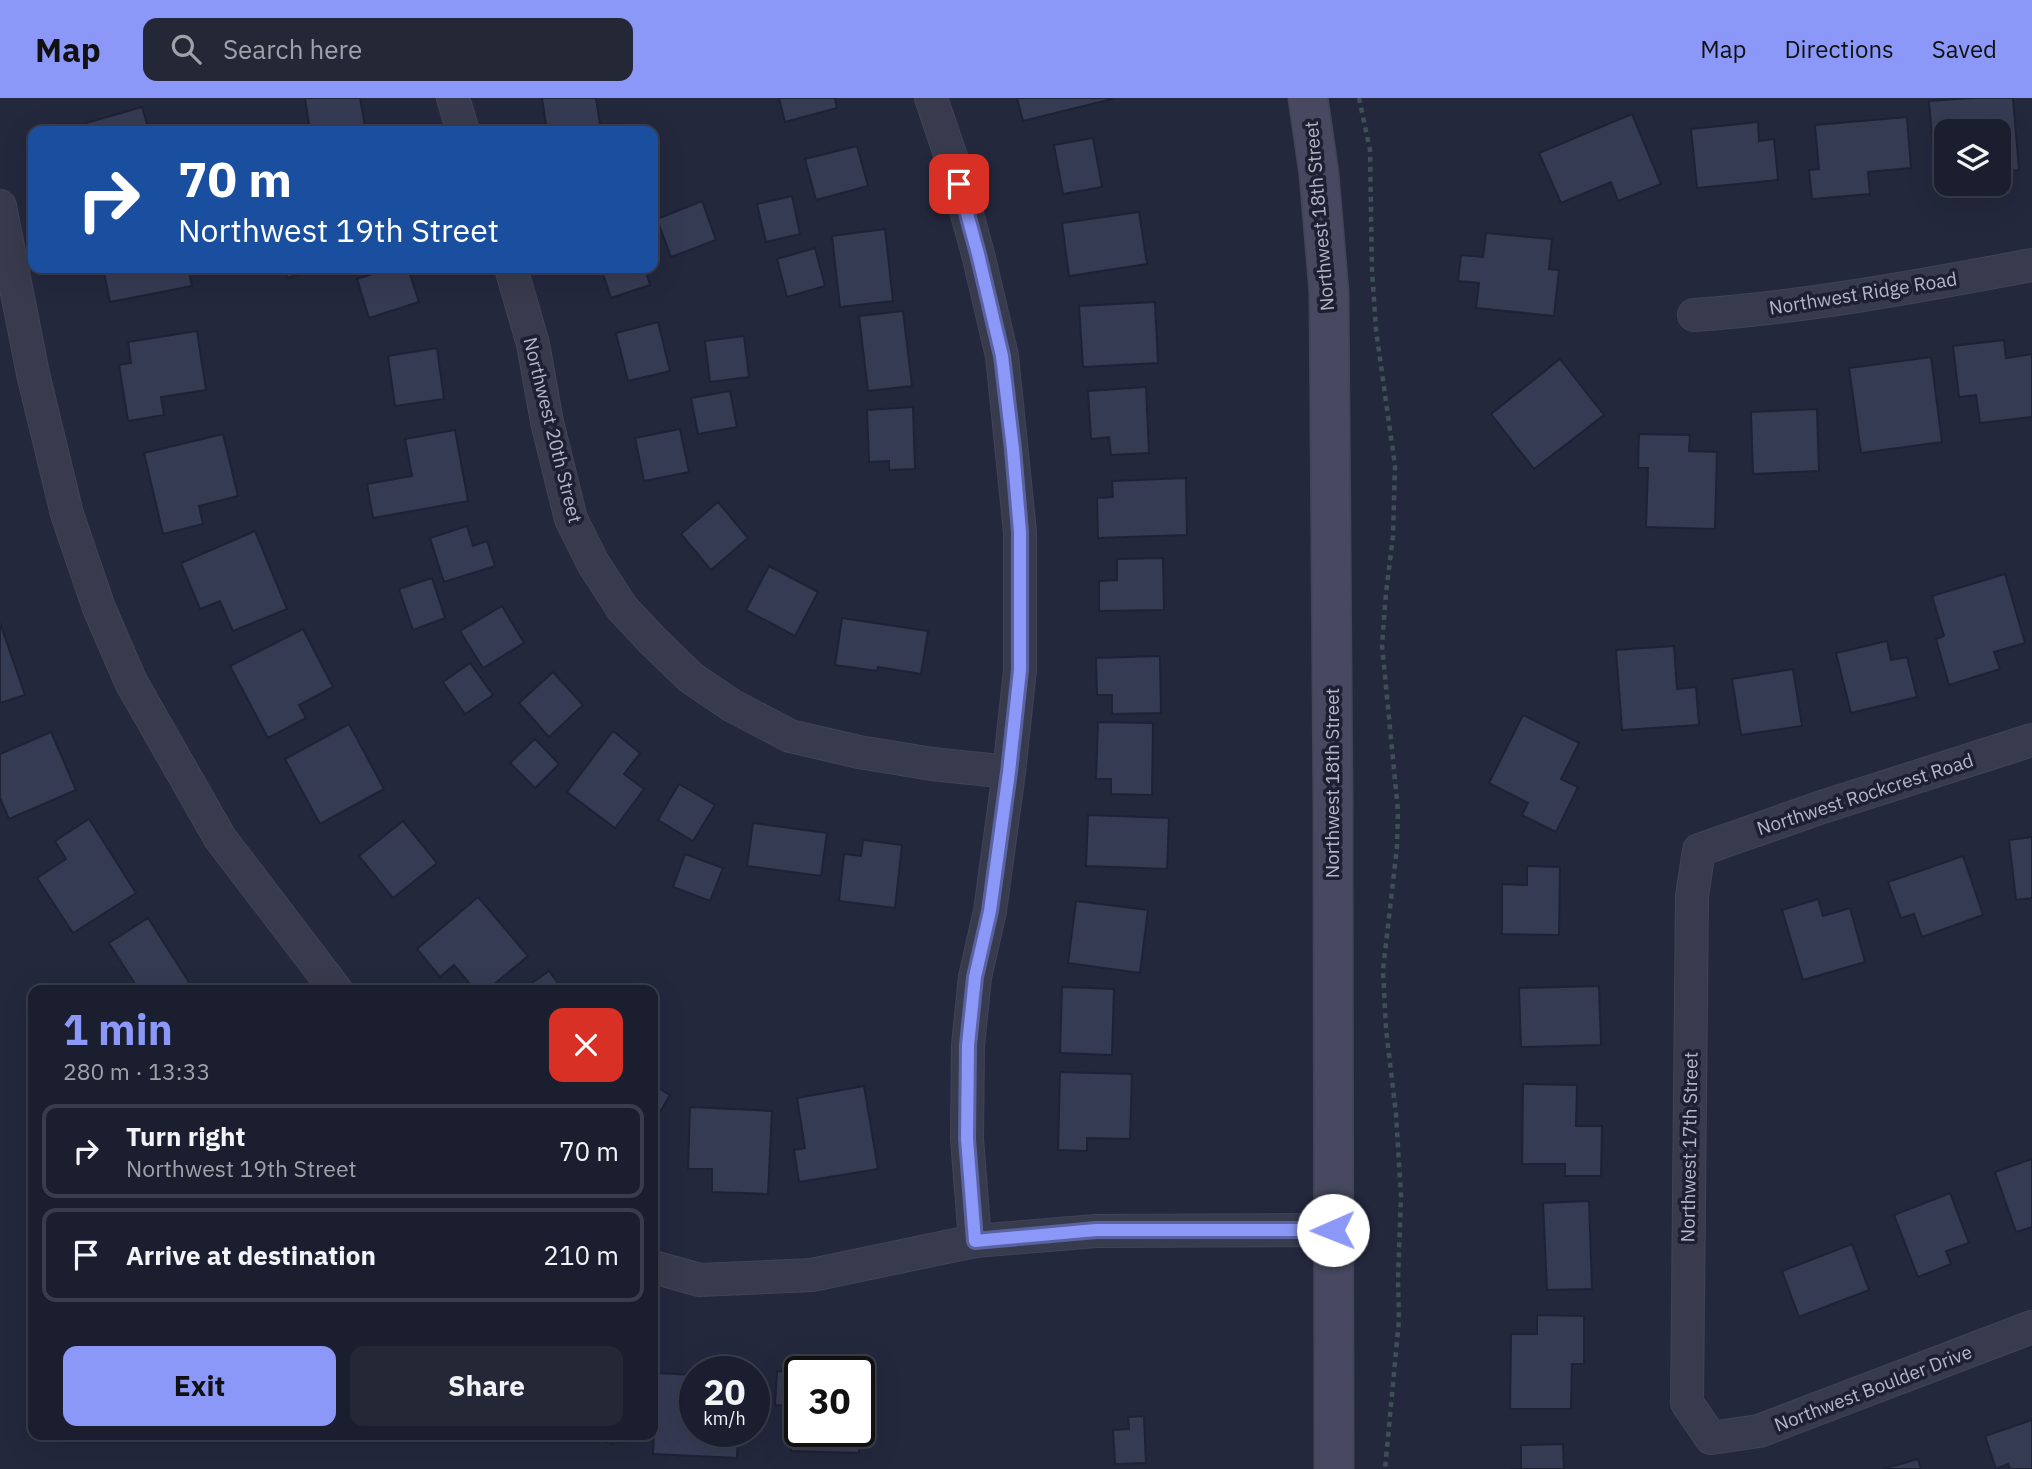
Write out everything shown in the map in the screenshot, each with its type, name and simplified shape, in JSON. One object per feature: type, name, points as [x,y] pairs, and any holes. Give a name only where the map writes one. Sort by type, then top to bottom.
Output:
[{"type":"street","points":[[453,98],[461,126]]},
{"type":"street","points":[[931,98],[952,160],[1002,356],[1020,532],[1020,670],[990,911],[975,977],[968,1045],[967,1139],[975,1241]]},
{"type":"street","name":"Northwest 18th Street","points":[[1307,98],[1320,174],[1329,292],[1334,1469]]},
{"type":"street","points":[[0,206],[33,374],[67,514],[99,608],[131,682],[220,838],[332,985]]},
{"type":"street","name":"Northwest Ridge Road","points":[[1694,315],[1755,310],[1870,294],[2032,265]]},
{"type":"street","name":"Northwest 20th Street","points":[[512,273],[533,344],[547,422],[571,519],[593,563],[622,608],[652,640],[690,677],[721,698],[790,736],[859,752],[932,764],[1009,772]]},
{"type":"street","name":"Northwest Rockcrest Road","points":[[1699,850],[1822,807],[2032,740]]},
{"type":"street","name":"Northwest 17th Street","points":[[1699,850],[1692,896],[1687,1403],[1711,1438]]},
{"type":"street","points":[[658,1268],[700,1280],[812,1275],[975,1241],[1096,1230],[1333,1230]]},
{"type":"street","name":"Northwest Boulder Drive","points":[[1711,1438],[1759,1431],[2032,1327]]},
{"type":"path","points":[[1359,98],[1370,150],[1376,330],[1395,466],[1393,536],[1385,593],[1382,645],[1398,811],[1397,847],[1383,970],[1385,1029],[1396,1114],[1401,1196],[1399,1320],[1385,1469]]},
{"type":"building","points":[[305,98],[360,98],[365,126],[309,126]]},
{"type":"building","points":[[542,98],[596,98],[600,126],[546,126]]},
{"type":"building","points":[[779,98],[835,98],[837,108],[785,122]]},
{"type":"building","points":[[1017,98],[1111,98],[1112,99],[1023,121]]},
{"type":"building","points":[[2013,98],[2019,170],[2011,171],[2011,119],[1934,119],[1934,164],[1929,101]]},
{"type":"building","points":[[142,107],[148,126],[76,126]]},
{"type":"building","points":[[1632,114],[1661,184],[1618,201],[1611,182],[1561,203],[1539,153]]},
{"type":"building","points":[[1907,117],[1911,168],[1868,172],[1870,194],[1812,199],[1809,170],[1819,169],[1815,125]]},
{"type":"building","points":[[1758,122],[1759,141],[1774,139],[1778,180],[1697,188],[1691,129]]},
{"type":"building","points":[[1093,138],[1102,187],[1063,194],[1054,145]]},
{"type":"building","points":[[857,146],[868,186],[816,200],[805,159]]},
{"type":"building","points":[[792,196],[800,234],[766,242],[757,204]]},
{"type":"building","points":[[702,201],[716,240],[671,257],[658,219]]},
{"type":"building","points":[[1139,212],[1147,264],[1069,276],[1062,223]]},
{"type":"building","points":[[885,229],[893,301],[840,307],[832,236]]},
{"type":"building","points":[[1486,233],[1552,239],[1549,269],[1559,270],[1554,316],[1476,308],[1479,283],[1458,281],[1461,255],[1483,257]]},
{"type":"building","points":[[815,248],[825,286],[787,297],[777,259]]},
{"type":"building","points":[[104,273],[189,273],[192,286],[110,302]]},
{"type":"building","points":[[286,273],[302,273],[288,278]]},
{"type":"building","points":[[376,273],[410,273],[419,302],[369,318],[357,279]]},
{"type":"building","points":[[603,273],[646,273],[650,285],[611,298]]},
{"type":"building","points":[[1155,302],[1158,363],[1083,367],[1079,306]]},
{"type":"building","points":[[903,311],[912,386],[868,391],[859,316]]},
{"type":"building","points":[[658,322],[670,371],[628,381],[616,333]]},
{"type":"building","points":[[197,331],[206,390],[161,397],[164,415],[128,421],[119,365],[131,363],[128,342]]},
{"type":"building","points":[[744,336],[749,377],[710,382],[705,341]]},
{"type":"building","points":[[2004,340],[2006,358],[2032,354],[2032,417],[1980,423],[1976,395],[1959,397],[1953,346]]},
{"type":"building","points":[[437,348],[444,399],[395,406],[388,356]]},
{"type":"building","points":[[1931,357],[1942,442],[1861,453],[1849,368]]},
{"type":"building","points":[[1560,359],[1604,415],[1534,469],[1491,414]]},
{"type":"building","points":[[1146,387],[1149,453],[1111,455],[1109,437],[1091,439],[1088,391]]},
{"type":"building","points":[[730,391],[737,427],[698,434],[691,398]]},
{"type":"building","points":[[913,407],[915,469],[889,470],[889,461],[869,462],[867,410]]},
{"type":"building","points":[[1817,409],[1819,471],[1753,474],[1751,412]]},
{"type":"building","points":[[680,429],[689,472],[644,481],[635,438]]},
{"type":"building","points":[[455,430],[468,501],[373,518],[367,484],[412,476],[405,439]]},
{"type":"building","points":[[223,434],[238,496],[199,506],[203,524],[163,534],[144,453]]},
{"type":"building","points":[[1639,434],[1690,435],[1689,451],[1717,452],[1715,529],[1646,527],[1648,468],[1638,468]]},
{"type":"building","points":[[1186,478],[1187,535],[1098,538],[1097,498],[1113,497],[1112,481]]},
{"type":"building","points":[[718,502],[748,538],[711,570],[681,534]]},
{"type":"building","points":[[467,526],[473,546],[487,541],[495,566],[444,582],[430,538]]},
{"type":"building","points":[[255,531],[287,609],[233,631],[220,601],[200,609],[181,563]]},
{"type":"building","points":[[1163,558],[1164,610],[1099,611],[1099,581],[1117,580],[1117,559]]},
{"type":"building","points":[[769,566],[818,592],[795,636],[746,610]]},
{"type":"building","points":[[2005,574],[2025,643],[1994,652],[2000,669],[1949,685],[1936,639],[1944,636],[1932,596]]},
{"type":"building","points":[[432,578],[445,618],[413,630],[399,589]]},
{"type":"building","points":[[502,606],[524,643],[483,668],[460,631]]},
{"type":"building","points":[[842,618],[928,631],[921,674],[878,667],[877,671],[835,665]]},
{"type":"building","points":[[0,623],[25,695],[0,703]]},
{"type":"building","points":[[303,629],[333,687],[299,705],[306,718],[268,738],[230,666]]},
{"type":"building","points":[[1887,641],[1891,660],[1907,657],[1917,697],[1851,713],[1836,653]]},
{"type":"building","points":[[1674,646],[1677,689],[1696,687],[1699,725],[1622,730],[1616,650]]},
{"type":"building","points":[[1160,656],[1161,713],[1112,714],[1112,695],[1097,695],[1096,658]]},
{"type":"building","points":[[470,663],[493,695],[465,714],[443,682]]},
{"type":"building","points":[[1793,669],[1802,726],[1741,735],[1732,679]]},
{"type":"building","points":[[553,672],[583,705],[549,737],[519,703]]},
{"type":"building","points":[[1523,715],[1579,743],[1561,779],[1578,787],[1556,832],[1522,815],[1528,803],[1489,783]]},
{"type":"building","points":[[1098,722],[1153,723],[1152,795],[1111,794],[1111,779],[1096,779]]},
{"type":"building","points":[[349,724],[384,789],[320,824],[285,759]]},
{"type":"building","points":[[613,731],[640,753],[624,774],[644,789],[615,828],[567,792]]},
{"type":"building","points":[[51,732],[76,790],[9,819],[0,798],[0,754]]},
{"type":"building","points":[[535,739],[559,764],[535,788],[510,763]]},
{"type":"building","points":[[679,784],[715,805],[693,841],[658,820]]},
{"type":"building","points":[[1088,815],[1169,818],[1167,869],[1086,866]]},
{"type":"building","points":[[89,819],[136,893],[73,933],[37,878],[66,859],[55,841]]},
{"type":"building","points":[[403,821],[437,863],[393,898],[359,856]]},
{"type":"building","points":[[753,823],[827,833],[821,876],[747,866]]},
{"type":"building","points":[[2032,837],[2032,898],[2016,900],[2009,840]]},
{"type":"building","points":[[863,840],[902,845],[895,908],[839,901],[844,854],[861,856]]},
{"type":"building","points":[[685,854],[723,868],[710,901],[673,887]]},
{"type":"building","points":[[1963,856],[1983,915],[1922,937],[1914,914],[1901,918],[1888,882]]},
{"type":"building","points":[[1527,866],[1560,867],[1559,935],[1502,934],[1502,884],[1527,885]]},
{"type":"building","points":[[478,897],[528,956],[493,985],[471,985],[454,965],[440,977],[417,949]]},
{"type":"building","points":[[1818,899],[1823,916],[1850,908],[1865,962],[1803,980],[1782,910]]},
{"type":"building","points":[[1076,901],[1148,910],[1140,973],[1068,963]]},
{"type":"building","points":[[148,918],[191,985],[136,985],[109,943]]},
{"type":"building","points":[[549,971],[559,985],[529,985]]},
{"type":"building","points":[[1599,986],[1601,1045],[1521,1047],[1519,988]]},
{"type":"building","points":[[1062,987],[1114,989],[1112,1055],[1060,1053]]},
{"type":"building","points":[[1060,1072],[1132,1074],[1130,1139],[1087,1138],[1087,1151],[1058,1150]]},
{"type":"building","points":[[1523,1084],[1577,1085],[1576,1126],[1602,1126],[1601,1176],[1565,1176],[1565,1164],[1522,1164]]},
{"type":"building","points":[[864,1086],[878,1169],[799,1182],[794,1150],[805,1148],[797,1098]]},
{"type":"building","points":[[658,1088],[670,1095],[658,1115]]},
{"type":"building","points":[[690,1107],[772,1111],[768,1194],[712,1192],[712,1169],[688,1169]]},
{"type":"building","points":[[2032,1159],[2032,1227],[2016,1232],[1995,1172]]},
{"type":"building","points":[[1950,1193],[1969,1243],[1946,1251],[1951,1264],[1918,1277],[1894,1215]]},
{"type":"building","points":[[1589,1201],[1592,1289],[1547,1290],[1543,1203]]},
{"type":"building","points":[[1852,1244],[1869,1290],[1799,1317],[1782,1271]]},
{"type":"building","points":[[1537,1315],[1584,1316],[1584,1364],[1572,1364],[1571,1409],[1510,1409],[1511,1334],[1537,1334]]},
{"type":"building","points":[[777,1371],[784,1371],[784,1406],[775,1405]]},
{"type":"building","points":[[658,1373],[679,1374],[679,1447],[737,1447],[737,1458],[653,1454],[654,1440],[658,1440]]},
{"type":"building","points":[[1144,1416],[1146,1463],[1115,1464],[1113,1430],[1129,1429],[1128,1417]]},
{"type":"building","points":[[2032,1420],[2032,1469],[2010,1469],[2008,1464],[1996,1469],[1985,1436]]},
{"type":"building","points":[[1563,1444],[1564,1469],[1521,1469],[1521,1445]]},
{"type":"building","points":[[791,1447],[859,1447],[859,1453],[791,1451]]},
{"type":"building","points":[[1918,1459],[1921,1469],[1883,1469]]},
{"type":"route","points":[[959,184],[1002,356],[1020,532],[1020,670],[990,911],[975,977],[968,1045],[967,1139],[975,1241],[1096,1230],[1333,1230]]}]
